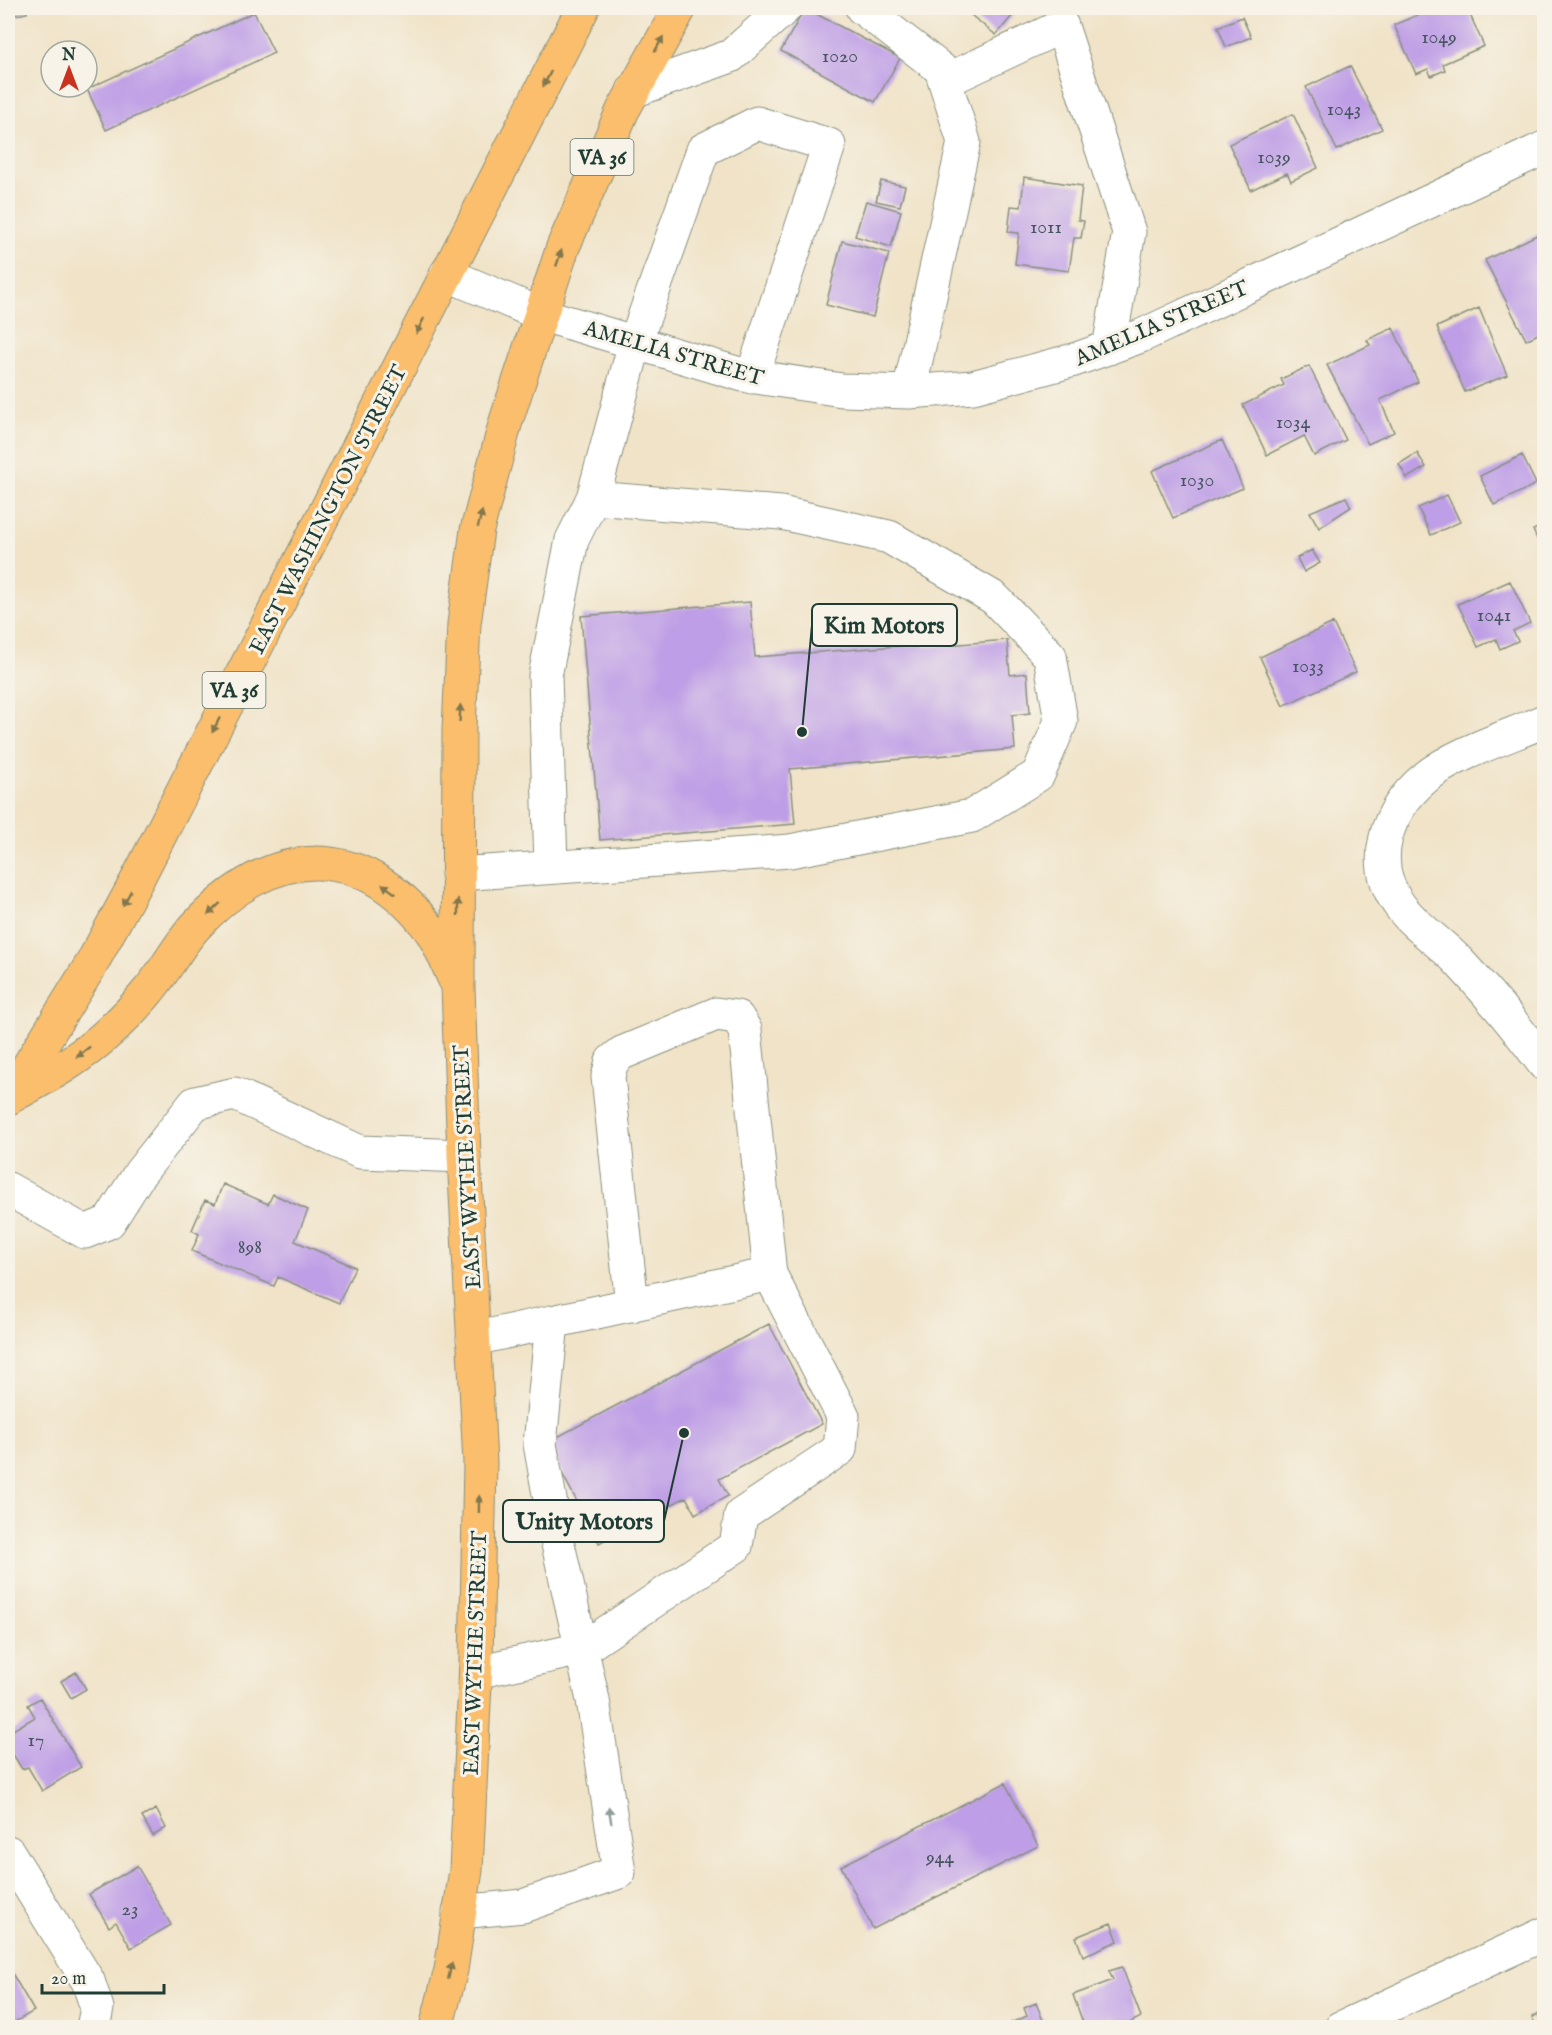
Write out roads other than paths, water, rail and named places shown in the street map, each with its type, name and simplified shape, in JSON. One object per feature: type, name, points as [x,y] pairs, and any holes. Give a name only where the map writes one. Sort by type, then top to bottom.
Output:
[{"type":"highway","name":"EAST WASHINGTON STREET","points":[[8,1099],[90,965],[132,890],[583,8]]},
{"type":"highway","name":"VA 36","points":[[540,314],[563,247],[633,91],[680,8]]},
{"type":"highway","name":"EAST WYTHE STREET","points":[[436,2028],[451,1970],[466,1870],[476,1672],[480,1462],[464,1156],[458,987],[459,729],[464,624],[476,542],[506,421],[540,314]]},
{"type":"highway","points":[[8,1099],[61,1070],[108,1033],[149,990],[194,928],[229,895],[277,868],[310,862],[344,865],[369,874],[404,900],[432,933],[458,987]]},
{"type":"street","points":[[633,91],[731,56],[785,8]]},
{"type":"street","points":[[862,8],[941,69],[964,142],[909,392]]},
{"type":"street","points":[[945,81],[1058,17],[1129,232],[1109,348]]},
{"type":"street","points":[[551,866],[545,676],[572,540],[593,498],[635,343],[703,150],[757,123],[829,145],[752,377]]},
{"type":"street","name":"AMELIA STREET","points":[[446,274],[540,314],[752,377],[842,390],[909,392],[973,387],[1074,360],[1141,336],[1545,148]]},
{"type":"street","points":[[458,874],[790,851],[972,816],[1038,775],[1061,722],[1050,656],[994,598],[890,537],[781,513],[593,498]]},
{"type":"street","points":[[1545,721],[1452,761],[1426,777],[1400,804],[1386,829],[1382,858],[1387,881],[1400,906],[1458,961],[1514,1023],[1545,1064]]},
{"type":"street","points":[[476,1672],[582,1650],[736,1546],[741,1515],[840,1449],[843,1416],[770,1274],[745,1030],[737,1017],[716,1014],[622,1053],[612,1062],[608,1077],[632,1305]]},
{"type":"street","points":[[8,1189],[85,1232],[109,1222],[140,1173],[195,1104],[235,1094],[360,1152],[464,1156]]},
{"type":"street","points":[[473,1339],[770,1274]]},
{"type":"street","points":[[459,1912],[523,1906],[619,1872],[593,1700],[540,1444],[552,1322]]},
{"type":"street","points":[[8,1852],[88,1982],[97,2008],[93,2028]]},
{"type":"street","points":[[1341,2028],[1545,1934]]},
{"type":"place","name":"Kim Motors","points":[[802,732]]},
{"type":"place","name":"Unity Motors","points":[[684,1433]]}]
